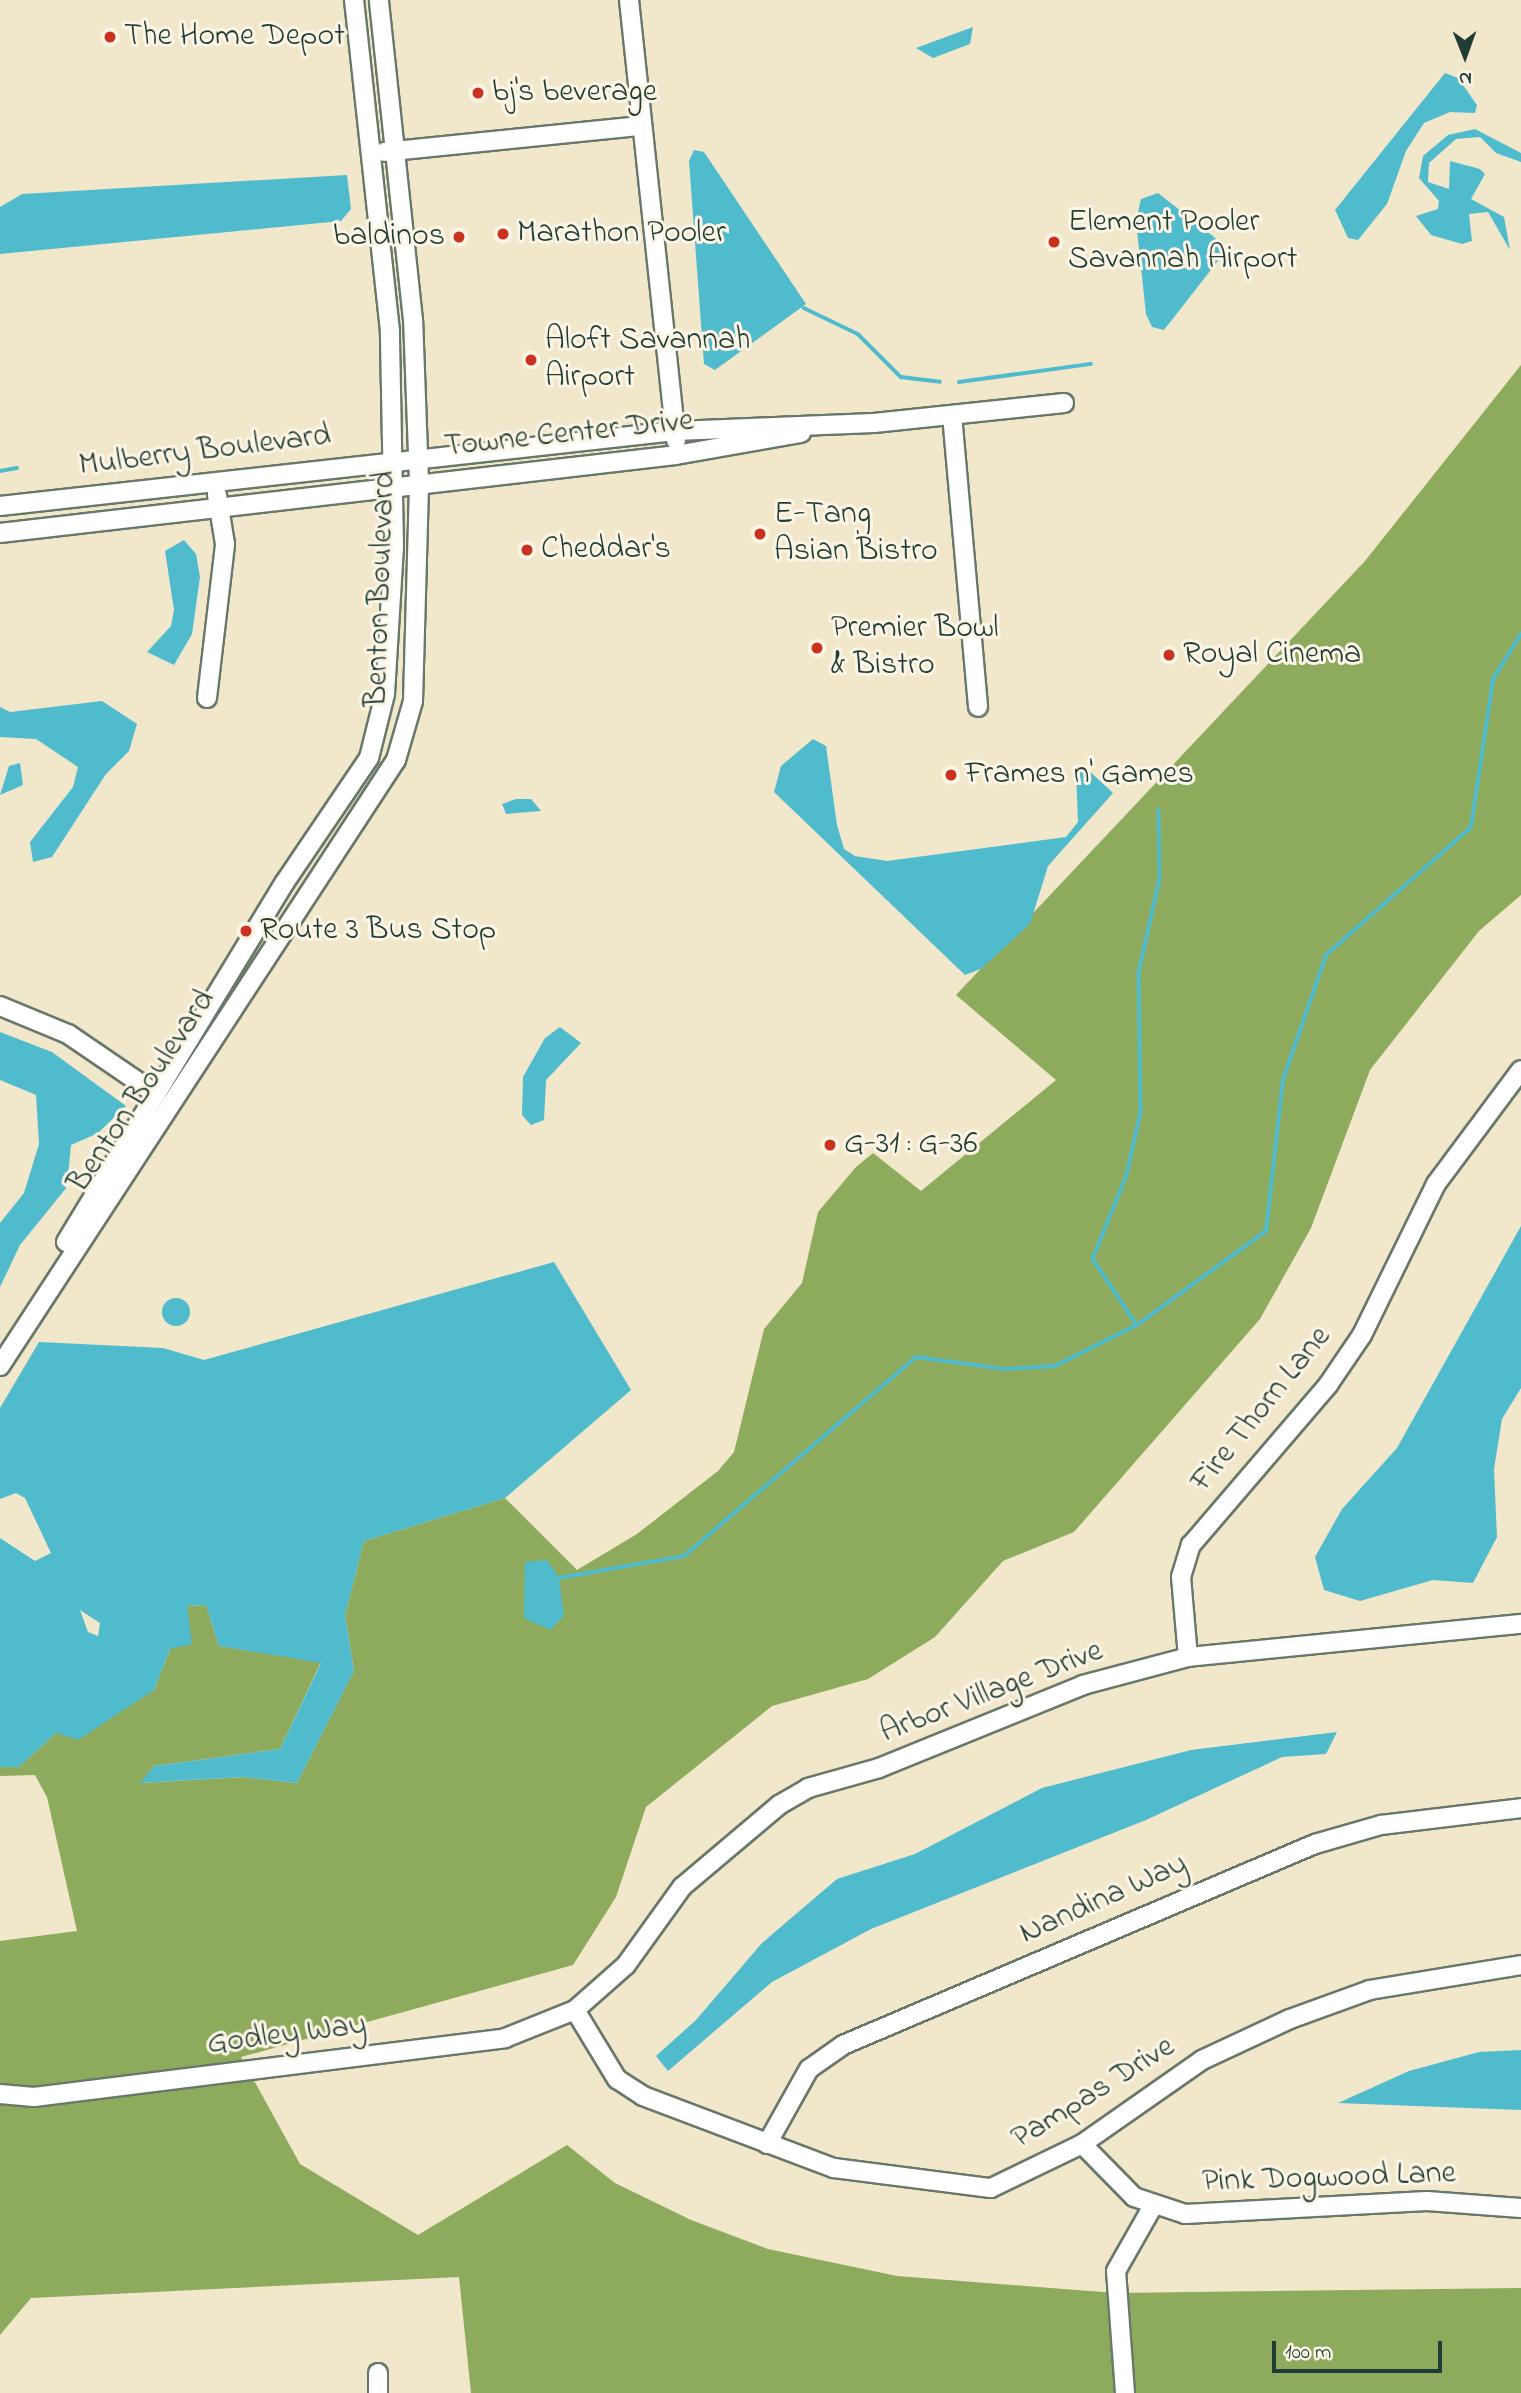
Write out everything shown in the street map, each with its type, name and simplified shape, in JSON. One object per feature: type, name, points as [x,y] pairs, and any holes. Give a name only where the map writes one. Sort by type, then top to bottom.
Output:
[{"type":"street","name":"Benton Boulevard","points":[[48,1287],[68,1239],[156,1094],[369,758],[385,694],[391,625],[394,483],[390,331],[354,0]]},
{"type":"street","name":"Benton Boulevard","points":[[0,1366],[48,1287],[396,760],[413,701],[419,481],[413,320],[379,0]]},
{"type":"street","points":[[629,0],[676,456]]},
{"type":"street","points":[[371,153],[642,126]]},
{"type":"street","name":"Towne Center Drive","points":[[418,456],[675,431],[874,422],[1064,403]]},
{"type":"street","points":[[952,415],[978,707]]},
{"type":"street","name":"Towne Center Drive","points":[[394,483],[676,456],[874,422]]},
{"type":"street","name":"Mulberry Boulevard","points":[[0,506],[418,456]]},
{"type":"street","points":[[207,698],[225,544],[215,481]]},
{"type":"street","name":"Mulberry Boulevard","points":[[0,533],[394,483]]},
{"type":"street","points":[[0,1006],[68,1034],[156,1094]]},
{"type":"street","name":"Fire Thorn Lane","points":[[1188,1657],[1181,1577],[1191,1545],[1328,1385],[1362,1335],[1436,1184],[1521,1070]]},
{"type":"street","name":"Arbor Village Drive","points":[[575,2010],[626,1965],[682,1887],[793,1796],[1083,1685],[1188,1657],[1521,1624]]},
{"type":"street","name":"Nandina Way","points":[[767,2144],[810,2069],[843,2045],[1306,1847],[1381,1825],[1521,1808]]},
{"type":"street","name":"Pampas Drive","points":[[575,2010],[617,2079],[643,2096],[834,2168],[990,2189],[1082,2144],[1202,2060],[1290,2019],[1370,1990],[1521,1965]]},
{"type":"street","name":"Godley Way","points":[[0,2094],[34,2097],[505,2038],[575,2010]]},
{"type":"street","name":"Pink Dogwood Lane","points":[[1082,2144],[1106,2174],[1153,2206],[1205,2217],[1427,2201],[1521,2207]]},
{"type":"street","points":[[1125,2393],[1116,2271],[1153,2206]]},
{"type":"street","points":[[378,2373],[378,2393]]},
{"type":"green space","points":[[1521,365],[1521,895],[1479,931],[1370,1070],[1311,1228],[1260,1319],[1074,1532],[1003,1561],[935,1637],[868,1679],[772,1706],[646,1807],[616,1897],[573,1965],[241,2057],[300,2164],[418,2235],[567,2145],[615,2183],[691,2220],[768,2249],[897,2276],[1115,2293],[1521,2288],[1521,2393],[471,2393],[459,2277],[31,2298],[0,2335],[0,1941],[77,1931],[47,1797],[35,1775],[0,1776],[0,1767],[19,1767],[56,1733],[154,1690],[187,1606],[206,1605],[219,1646],[321,1662],[280,1749],[154,1766],[141,1783],[243,1777],[297,1783],[354,1671],[345,1615],[364,1541],[505,1498],[577,1570],[637,1534],[718,1471],[734,1452],[764,1329],[802,1283],[818,1212],[856,1167],[873,1153],[921,1191],[1056,1080],[956,995],[1365,561]]},
{"type":"water","points":[[973,27],[970,44],[933,58],[916,48]]},
{"type":"water","points":[[1445,73],[1458,78],[1477,105],[1475,113],[1450,112],[1424,123],[1406,151],[1387,204],[1358,240],[1348,238],[1335,210]]},
{"type":"water","points":[[1475,129],[1521,153],[1521,162],[1496,153],[1480,137],[1456,139],[1429,163],[1428,182],[1449,189],[1450,161],[1480,169],[1485,174],[1471,199],[1504,217],[1510,250],[1488,212],[1469,214],[1472,241],[1462,244],[1431,235],[1416,216],[1438,209],[1439,201],[1419,178],[1423,156],[1448,135]]},
{"type":"water","points":[[694,150],[704,152],[806,304],[715,370],[704,364],[689,161]]},
{"type":"water","points":[[347,175],[351,209],[341,221],[0,254],[0,207],[22,194]]},
{"type":"water","points":[[1158,193],[1228,248],[1164,330],[1152,327],[1146,314],[1136,221],[1141,199]]},
{"type":"water","points":[[184,540],[196,554],[200,577],[192,634],[174,665],[147,652],[171,626],[174,610],[165,551]]},
{"type":"water","points":[[102,701],[137,724],[129,751],[106,774],[52,857],[33,862],[30,842],[73,787],[78,767],[36,739],[0,737],[0,707],[10,712]]},
{"type":"water","points":[[813,739],[826,746],[837,825],[844,849],[855,856],[887,861],[1066,837],[1078,822],[1076,772],[1085,767],[1113,793],[1048,866],[1030,924],[981,969],[965,975],[774,792],[781,766]]},
{"type":"water","points":[[20,763],[23,785],[0,795],[9,766]]},
{"type":"water","points":[[516,799],[531,799],[541,811],[506,814],[502,804]]},
{"type":"water","points":[[560,1027],[581,1043],[546,1080],[544,1120],[531,1125],[522,1115],[523,1077],[545,1038]]},
{"type":"water","points":[[0,1032],[52,1052],[126,1106],[98,1133],[71,1145],[67,1187],[20,1245],[0,1287],[0,1223],[24,1193],[39,1144],[36,1095],[0,1080]]},
{"type":"water","points":[[1521,1226],[1521,1388],[1502,1419],[1494,1469],[1497,1537],[1473,1583],[1433,1580],[1360,1601],[1324,1590],[1315,1557],[1342,1509],[1397,1448]]},
{"type":"water","points":[[554,1262],[631,1390],[505,1498],[364,1541],[345,1615],[354,1671],[297,1783],[243,1777],[140,1783],[154,1766],[280,1749],[321,1663],[219,1646],[206,1605],[187,1606],[192,1644],[170,1649],[154,1690],[78,1740],[56,1733],[19,1767],[0,1767],[0,1538],[35,1561],[51,1553],[25,1498],[16,1493],[0,1499],[0,1408],[39,1342],[163,1348],[204,1360]],"holes":[[[80,1610],[100,1623],[98,1636],[88,1632]]]},
{"type":"water","points":[[176,1298],[186,1302],[190,1312],[186,1322],[176,1326],[166,1322],[162,1312],[166,1302]]},
{"type":"water","points":[[547,1560],[559,1578],[564,1616],[550,1630],[524,1618],[525,1562]]},
{"type":"water","points":[[1337,1732],[1326,1754],[1282,1757],[1146,1820],[871,1929],[772,1982],[668,2071],[656,2056],[696,2020],[762,1943],[837,1879],[915,1854],[1042,1788],[1191,1750]]},
{"type":"water","points":[[1521,2050],[1521,2110],[1338,2103],[1409,2071],[1479,2052]]},
{"type":"waterway","points":[[804,308],[858,334],[901,377],[940,382]]},
{"type":"waterway","points":[[959,382],[1091,364]]},
{"type":"waterway","points":[[0,471],[17,468]]},
{"type":"waterway","points":[[1159,810],[1160,879],[1139,973],[1141,1112],[1127,1175],[1093,1259],[1137,1325],[1266,1231],[1283,1080],[1326,955],[1471,827],[1493,679],[1521,634]]},
{"type":"waterway","points":[[559,1578],[684,1556],[916,1357],[1005,1369],[1055,1366],[1137,1325]]},
{"type":"place","name":"The Home Depot","points":[[110,37]]},
{"type":"place","name":"bj's beverage","points":[[478,93]]},
{"type":"place","name":"Marathon Pooler","points":[[503,234]]},
{"type":"place","name":"baldinos","points":[[459,237]]},
{"type":"place","name":"Element Pooler Savannah Airport","points":[[1054,242]]},
{"type":"place","name":"Aloft Savannah Airport","points":[[531,360]]},
{"type":"place","name":"E-Tang Asian Bistro","points":[[760,534]]},
{"type":"place","name":"Cheddar's","points":[[527,550]]},
{"type":"place","name":"Premier Bowl & Bistro","points":[[817,648]]},
{"type":"place","name":"Royal Cinema","points":[[1169,655]]},
{"type":"place","name":"Frames n' Games","points":[[951,775]]},
{"type":"place","name":"Route 3 Bus Stop","points":[[246,931]]},
{"type":"place","name":"G-31 : G-36","points":[[830,1145]]}]
